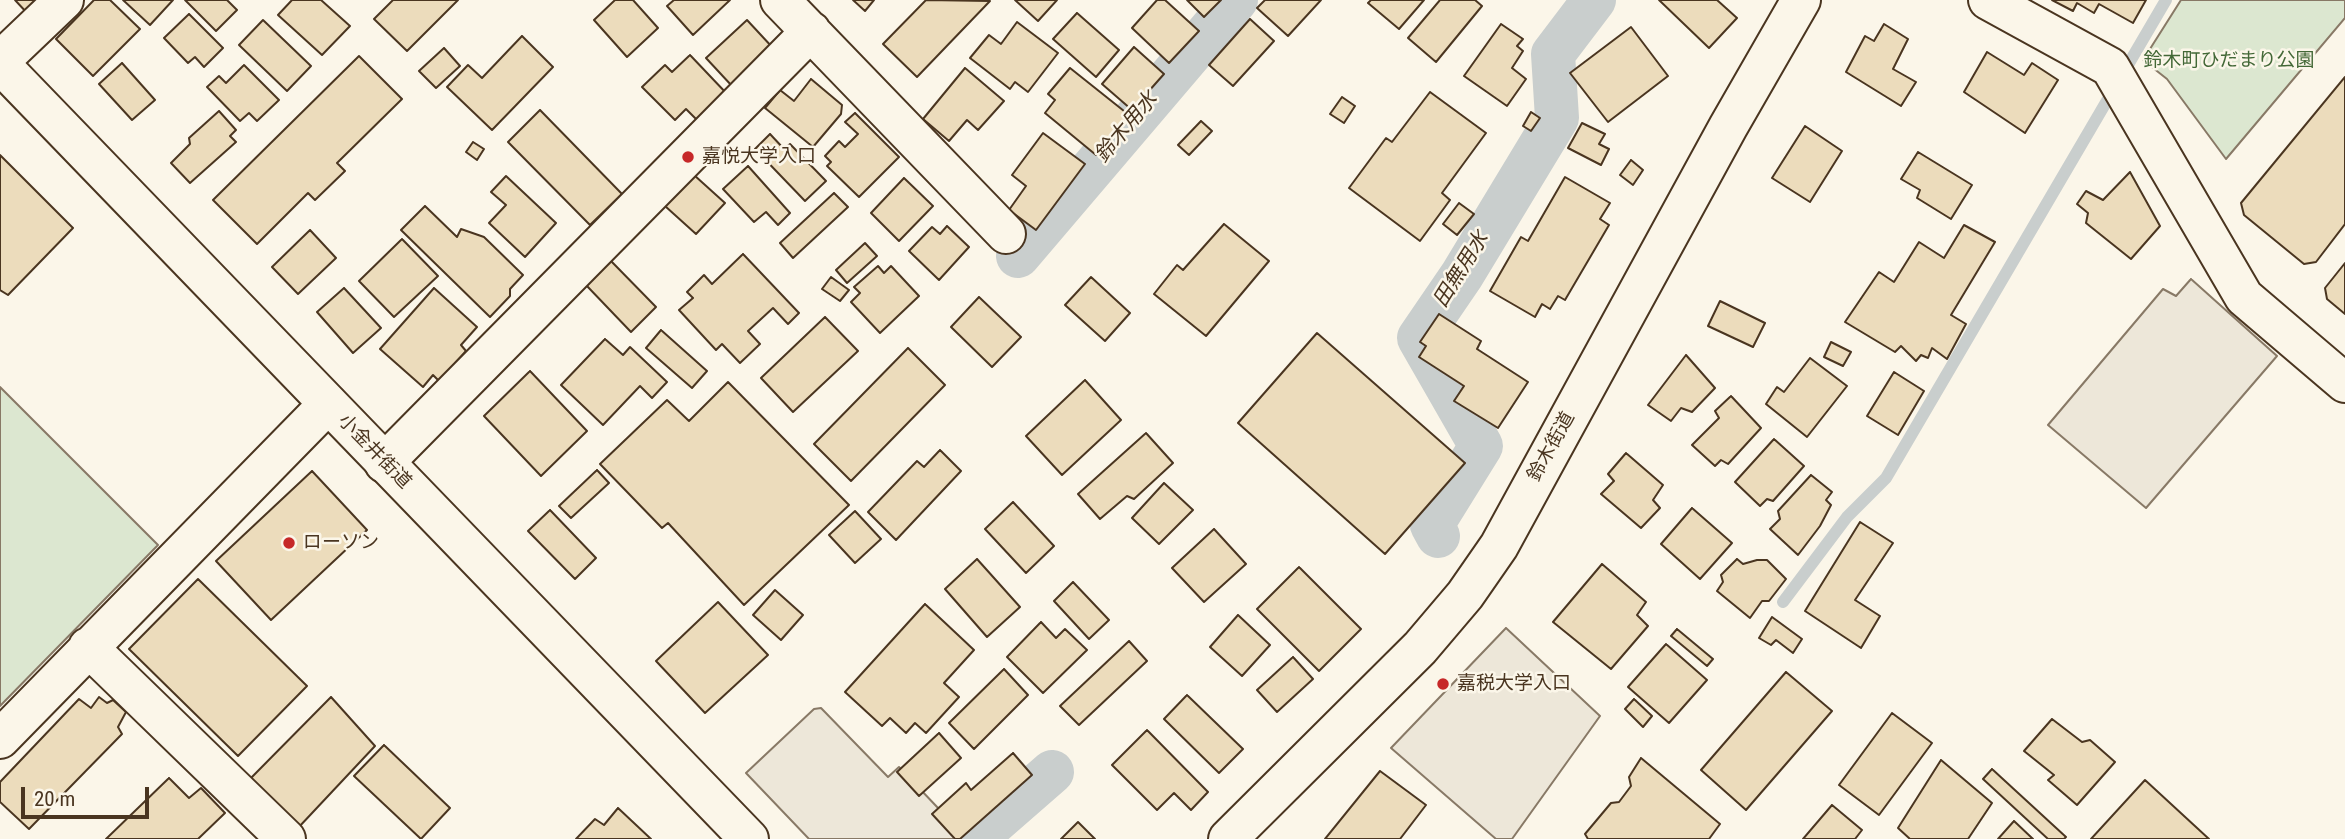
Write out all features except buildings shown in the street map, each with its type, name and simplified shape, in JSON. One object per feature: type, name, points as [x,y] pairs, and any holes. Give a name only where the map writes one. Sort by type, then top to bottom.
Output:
[{"type":"street","points":[[0,62],[64,0]]},
{"type":"street","points":[[780,0],[1006,234]]},
{"type":"street","name":"鈴木街道","points":[[1228,839],[1420,648],[1465,595],[1499,546],[1728,127],[1801,0]]},
{"type":"street","points":[[1989,0],[2110,66],[2244,297],[2345,383]]},
{"type":"street","points":[[384,463],[811,31]]},
{"type":"street","name":"小金井街道","points":[[0,62],[749,839]]},
{"type":"street","points":[[0,739],[328,404]]},
{"type":"street","points":[[88,647],[286,839]]},
{"type":"green space","name":"鈴木町ひだまり公園","points":[[2181,0],[2345,0],[2345,18],[2226,159],[2167,79],[2143,60]]},
{"type":"green space","points":[[0,387],[158,545],[0,706]]},
{"type":"shaded area","points":[[2191,279],[2277,356],[2146,508],[2048,425],[2163,289],[2176,296]]},
{"type":"shaded area","points":[[1506,628],[1600,716],[1512,839],[1496,839],[1391,748]]},
{"type":"shaded area","points":[[821,708],[888,777],[899,767],[959,830],[955,839],[809,839],[746,773],[814,709]]},
{"type":"waterway","name":"鈴木用水","points":[[1018,256],[1236,0]]},
{"type":"waterway","name":"田無用水","points":[[1438,536],[1432,525],[1481,446],[1419,338],[1462,275],[1557,118],[1553,54],[1594,0]]},
{"type":"waterway","points":[[1783,602],[1847,517],[1886,478],[2166,0]]},
{"type":"waterway","points":[[975,839],[1052,772]]},
{"type":"place","name":"嘉悦大学入口","points":[[688,157]]},
{"type":"place","name":"ローソン","points":[[289,543]]},
{"type":"place","name":"嘉税大学入口","points":[[1443,684]]}]
